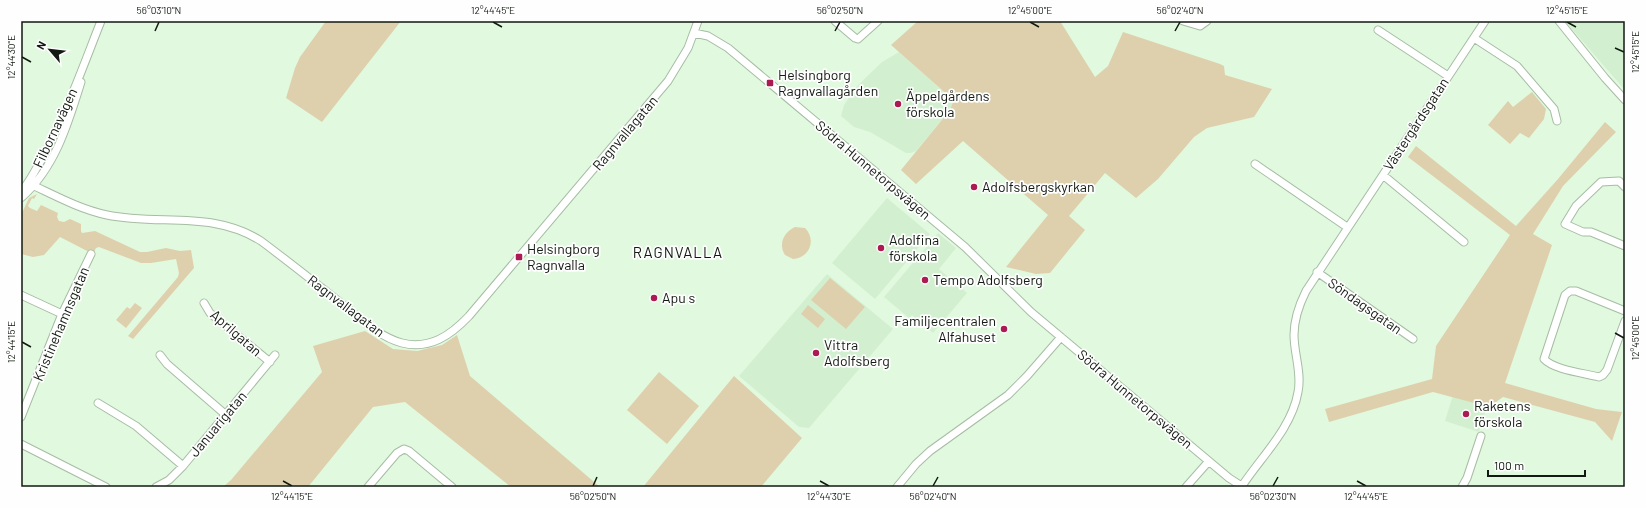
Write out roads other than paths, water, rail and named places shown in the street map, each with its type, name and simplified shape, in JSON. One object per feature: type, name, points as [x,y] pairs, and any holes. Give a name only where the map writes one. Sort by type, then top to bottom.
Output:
[{"type":"street","name":"Filbornavägen","points":[[21,198],[31,184],[54,135],[86,61],[101,21]]},
{"type":"street","name":"Ragnvallagatan","points":[[31,184],[74,205],[107,215],[210,222],[238,229],[261,241],[385,335],[397,341],[408,344],[432,342],[447,336],[457,329],[565,204],[668,81],[681,61],[698,21]]},
{"type":"street","points":[[835,21],[855,38],[858,38],[878,21]]},
{"type":"street","points":[[1184,21],[1200,26],[1207,21]]},
{"type":"street","name":"Västergårdsgatan","points":[[1242,487],[1284,427],[1294,408],[1298,393],[1299,377],[1294,335],[1296,318],[1306,291],[1317,272],[1485,21]]},
{"type":"street","points":[[1559,21],[1605,78],[1625,100]]},
{"type":"street","points":[[1378,30],[1448,76]]},
{"type":"street","name":"Södra Hunnetorpsvägen","points":[[694,33],[714,39],[734,53],[965,247],[1000,283],[1061,337],[1242,487]]},
{"type":"street","points":[[1474,38],[1518,66],[1554,109],[1558,121]]},
{"type":"street","points":[[1255,164],[1347,227]]},
{"type":"street","points":[[1383,175],[1464,242]]},
{"type":"street","points":[[1625,187],[1619,181],[1601,182],[1576,206],[1565,224],[1583,232],[1591,232],[1625,246]]},
{"type":"street","name":"Filbornavägen","points":[[21,193],[31,184]]},
{"type":"street","name":"Kristinehamnsgatan","points":[[21,417],[62,314],[91,254]]},
{"type":"street","name":"Söndagsgatan","points":[[1317,272],[1413,339]]},
{"type":"street","points":[[1625,311],[1576,291],[1570,291],[1565,295],[1544,359],[1548,364],[1599,377],[1607,370],[1625,321]]},
{"type":"street","points":[[21,295],[62,314]]},
{"type":"street","name":"Aprilgatan","points":[[204,303],[210,313],[270,362]]},
{"type":"street","points":[[897,487],[904,483],[916,464],[930,451],[1008,395],[1027,376],[1061,337]]},
{"type":"street","points":[[160,355],[167,364],[226,415]]},
{"type":"street","name":"Januarigatan","points":[[156,487],[169,480],[183,466],[275,355]]},
{"type":"street","points":[[98,402],[136,426],[183,466]]},
{"type":"street","points":[[1462,487],[1467,478],[1481,436]]},
{"type":"street","points":[[21,444],[106,487]]},
{"type":"street","points":[[368,487],[397,453],[404,449],[409,451],[452,487]]},
{"type":"street","points":[[1186,487],[1209,460]]},
{"type":"place","name":"Helsingborg Ragnvallagården","points":[[770,83]]},
{"type":"place","name":"Äppelgårdens förskola","points":[[898,104]]},
{"type":"place","name":"Adolfsbergskyrkan","points":[[974,187]]},
{"type":"place","name":"Adolfina förskola","points":[[881,248]]},
{"type":"place","name":"Helsingborg Ragnvalla","points":[[519,257]]},
{"type":"place","name":"Tempo Adolfsberg","points":[[925,280]]},
{"type":"place","name":"Apu s","points":[[654,298]]},
{"type":"place","name":"Familjecentralen Alfahuset","points":[[1004,329]]},
{"type":"place","name":"Vittra Adolfsberg","points":[[816,353]]},
{"type":"place","name":"Raketens förskola","points":[[1466,414]]},
{"type":"district","name":"RAGNVALLA","points":[[678,253]]}]
